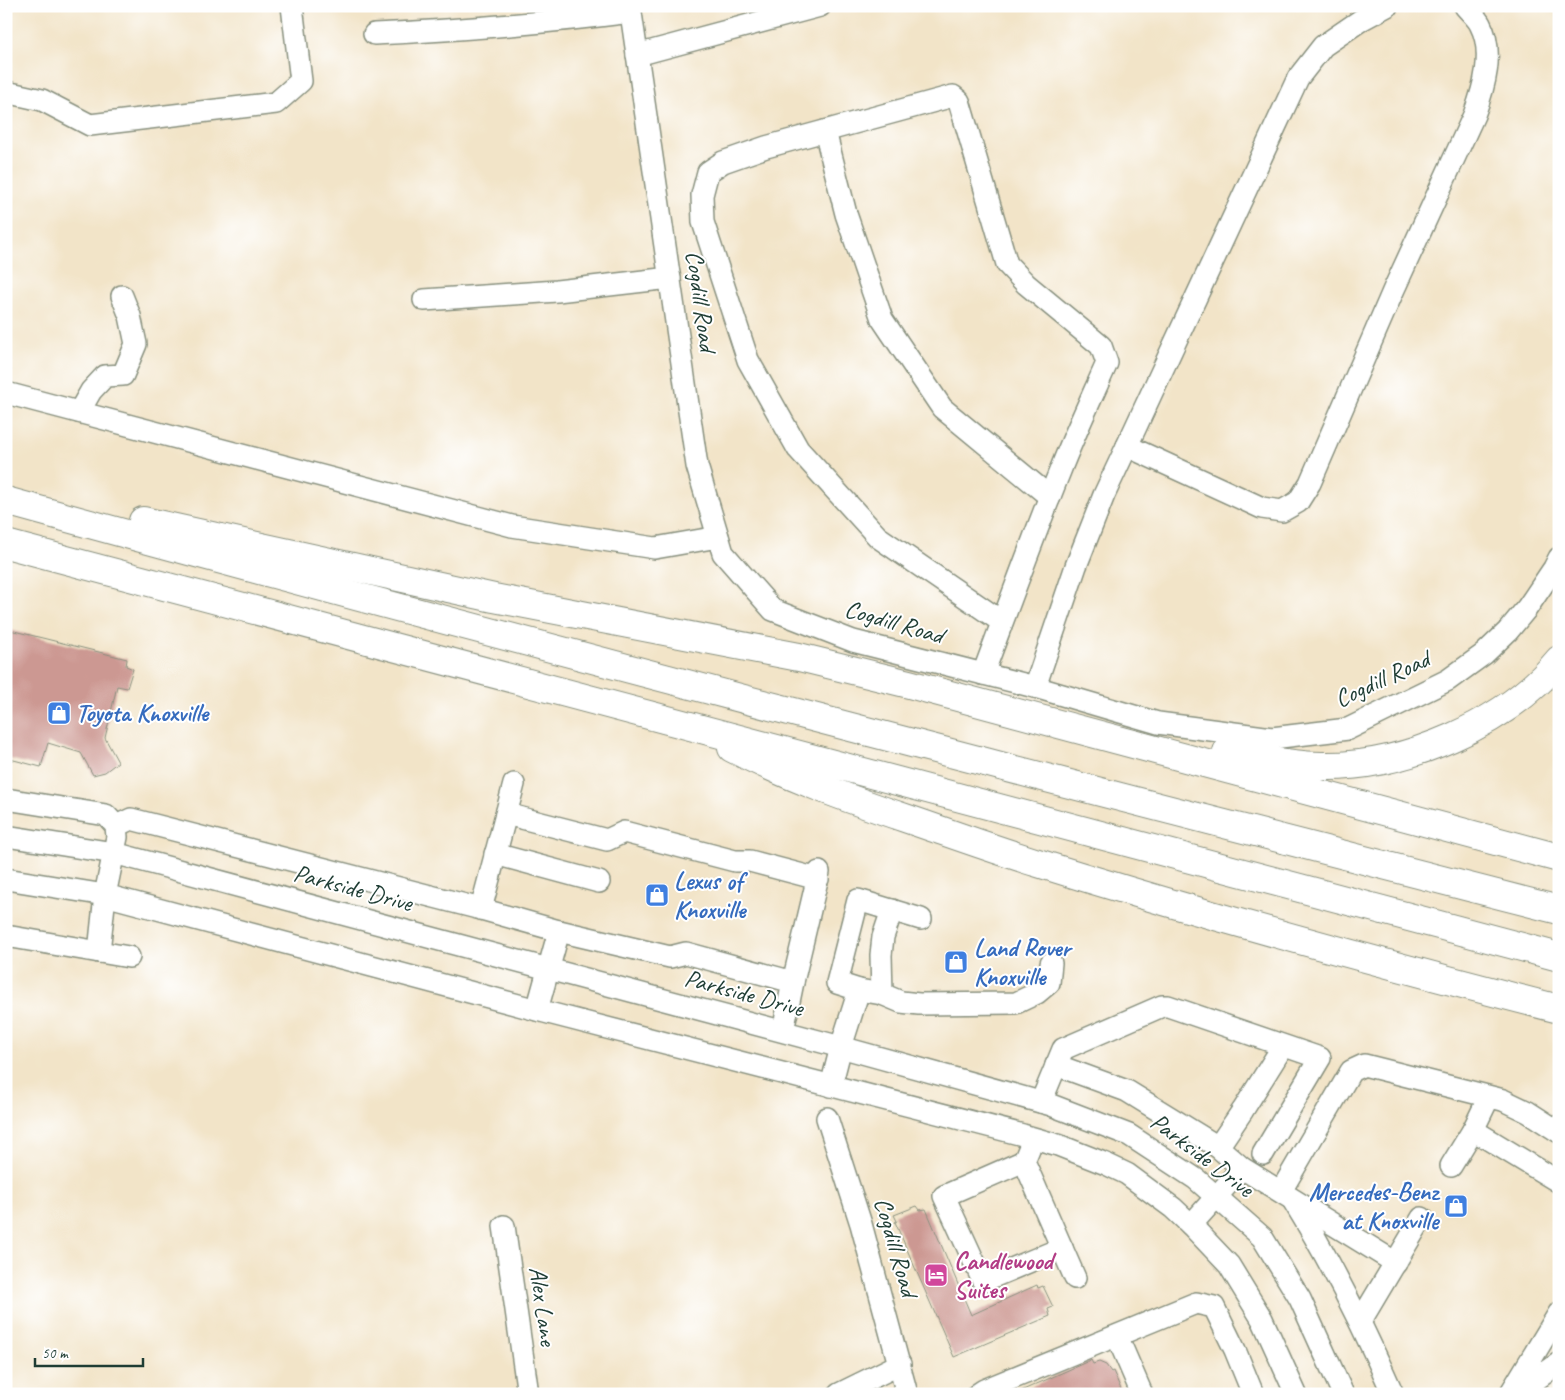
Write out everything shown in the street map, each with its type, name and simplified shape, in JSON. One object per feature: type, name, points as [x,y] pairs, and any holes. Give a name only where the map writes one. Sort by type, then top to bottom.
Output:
[{"type":"highway","points":[[6,491],[494,598],[969,692],[1249,757],[1321,766],[1348,765],[1372,761],[1438,743],[1495,716],[1535,685],[1559,660]]},
{"type":"highway","points":[[6,501],[346,594],[1105,794],[1559,910]]},
{"type":"highway","points":[[6,544],[1559,957]]},
{"type":"highway","points":[[799,657],[909,684],[1559,858]]},
{"type":"highway","points":[[676,721],[770,768],[820,789],[997,850],[1244,925],[1559,1009]]},
{"type":"highway","points":[[1526,1001],[1559,1016]]},
{"type":"street","points":[[6,92],[42,100],[90,125],[276,104],[301,81],[292,6]]},
{"type":"street","points":[[637,55],[820,6]]},
{"type":"street","points":[[1035,687],[1076,566],[1104,495],[1298,78],[1323,46],[1387,6]]},
{"type":"street","points":[[1127,446],[1262,508],[1282,511],[1298,502],[1310,483],[1394,289],[1474,115],[1484,87],[1487,47],[1480,24],[1465,6]]},
{"type":"street","points":[[374,34],[473,30],[573,20],[631,9]]},
{"type":"street","name":"Cogdill Road","points":[[631,9],[697,466],[723,553],[773,610],[853,642],[1035,687],[1158,722],[1272,738],[1348,729],[1448,680],[1484,654],[1508,631],[1528,608],[1559,558]]},
{"type":"street","points":[[983,674],[1060,470],[1107,363],[1101,346],[1026,284],[1007,264],[959,101],[953,96],[766,147],[723,162],[708,172],[702,195],[703,222],[748,360],[798,449],[878,536],[1002,622]]},
{"type":"street","points":[[825,131],[846,214],[882,319],[942,408],[1050,498]]},
{"type":"street","points":[[424,300],[557,291],[670,278]]},
{"type":"street","points":[[79,412],[91,391],[105,376],[123,375],[136,344],[130,316],[122,296]]},
{"type":"street","points":[[6,393],[512,526],[655,548],[718,537]]},
{"type":"street","points":[[481,909],[514,784]]},
{"type":"street","points":[[6,798],[106,815],[116,826],[117,837],[105,895],[99,952]]},
{"type":"street","points":[[506,814],[607,840],[624,832],[734,861],[750,861],[819,876],[783,1032]]},
{"type":"street","points":[[116,826],[131,819],[559,930],[670,957],[686,953],[793,982]]},
{"type":"street","name":"Parkside Drive","points":[[6,836],[114,854],[549,969],[1042,1102],[1129,1135],[1196,1179],[1262,1237],[1300,1299],[1343,1394]]},
{"type":"street","points":[[495,854],[599,882]]},
{"type":"street","points":[[6,879],[105,895],[537,1010],[1034,1138],[1090,1157],[1127,1174],[1172,1208],[1229,1264],[1262,1319],[1296,1394]]},
{"type":"street","points":[[921,919],[858,900],[837,983],[859,990],[882,994],[901,1002],[919,1004],[1016,1003],[1037,993],[1049,983],[1051,963]]},
{"type":"street","points":[[882,994],[883,937],[892,910]]},
{"type":"street","points":[[537,1010],[559,930]]},
{"type":"street","points":[[6,936],[129,957]]},
{"type":"street","points":[[831,1086],[859,990]]},
{"type":"street","points":[[1042,1102],[1063,1049],[1162,1006],[1168,1006],[1320,1058],[1263,1154]]},
{"type":"street","points":[[1218,1147],[1244,1110],[1283,1046]]},
{"type":"street","points":[[1056,1065],[1127,1091],[1218,1147],[1242,1168],[1396,1263]]},
{"type":"street","points":[[1286,1195],[1352,1071],[1364,1066],[1503,1100],[1528,1112],[1559,1132]]},
{"type":"street","points":[[1451,1166],[1473,1130],[1489,1097]]},
{"type":"street","name":"Cogdill Road","points":[[827,1118],[861,1224],[907,1394]]},
{"type":"street","points":[[1473,1130],[1559,1182]]},
{"type":"street","points":[[1034,1138],[1024,1161],[944,1196],[983,1281],[1062,1248]]},
{"type":"street","points":[[1024,1161],[1075,1278]]},
{"type":"street","points":[[1191,1225],[1242,1168]]},
{"type":"street","points":[[1286,1195],[1316,1238],[1360,1322],[1392,1394]]},
{"type":"street","points":[[1360,1322],[1422,1218]]},
{"type":"street","name":"Alex Lane","points":[[504,1226],[528,1394]]},
{"type":"street","points":[[978,1394],[1000,1389],[1117,1336],[1196,1303],[1214,1307],[1254,1394]]},
{"type":"street","points":[[1510,1394],[1559,1313]]},
{"type":"street","points":[[1117,1336],[1142,1394]]},
{"type":"street","points":[[1516,1394],[1559,1363]]},
{"type":"street","points":[[839,1394],[900,1364]]},
{"type":"building","name":"Toyota Knoxville","points":[[6,629],[127,659],[126,666],[133,669],[127,688],[117,686],[105,738],[118,762],[105,772],[93,775],[81,753],[48,743],[41,767],[6,758]]},
{"type":"building","name":"Candlewood Suites","points":[[917,1206],[920,1210],[926,1209],[971,1315],[1037,1285],[1038,1288],[1043,1286],[1053,1307],[1048,1309],[1050,1316],[954,1357],[895,1222],[897,1221],[894,1215]]},
{"type":"building","points":[[1091,1360],[1093,1364],[1099,1362],[1106,1365],[1111,1372],[1113,1371],[1123,1394],[1014,1394]]},
{"type":"place","name":"Toyota Knoxville","points":[[59,713]]},
{"type":"place","name":"Lexus of Knoxville","points":[[657,895]]},
{"type":"place","name":"Land Rover Knoxville","points":[[956,962]]},
{"type":"place","name":"Mercedes-Benz at Knoxville","points":[[1456,1206]]},
{"type":"place","name":"Candlewood Suites","points":[[936,1275]]}]
